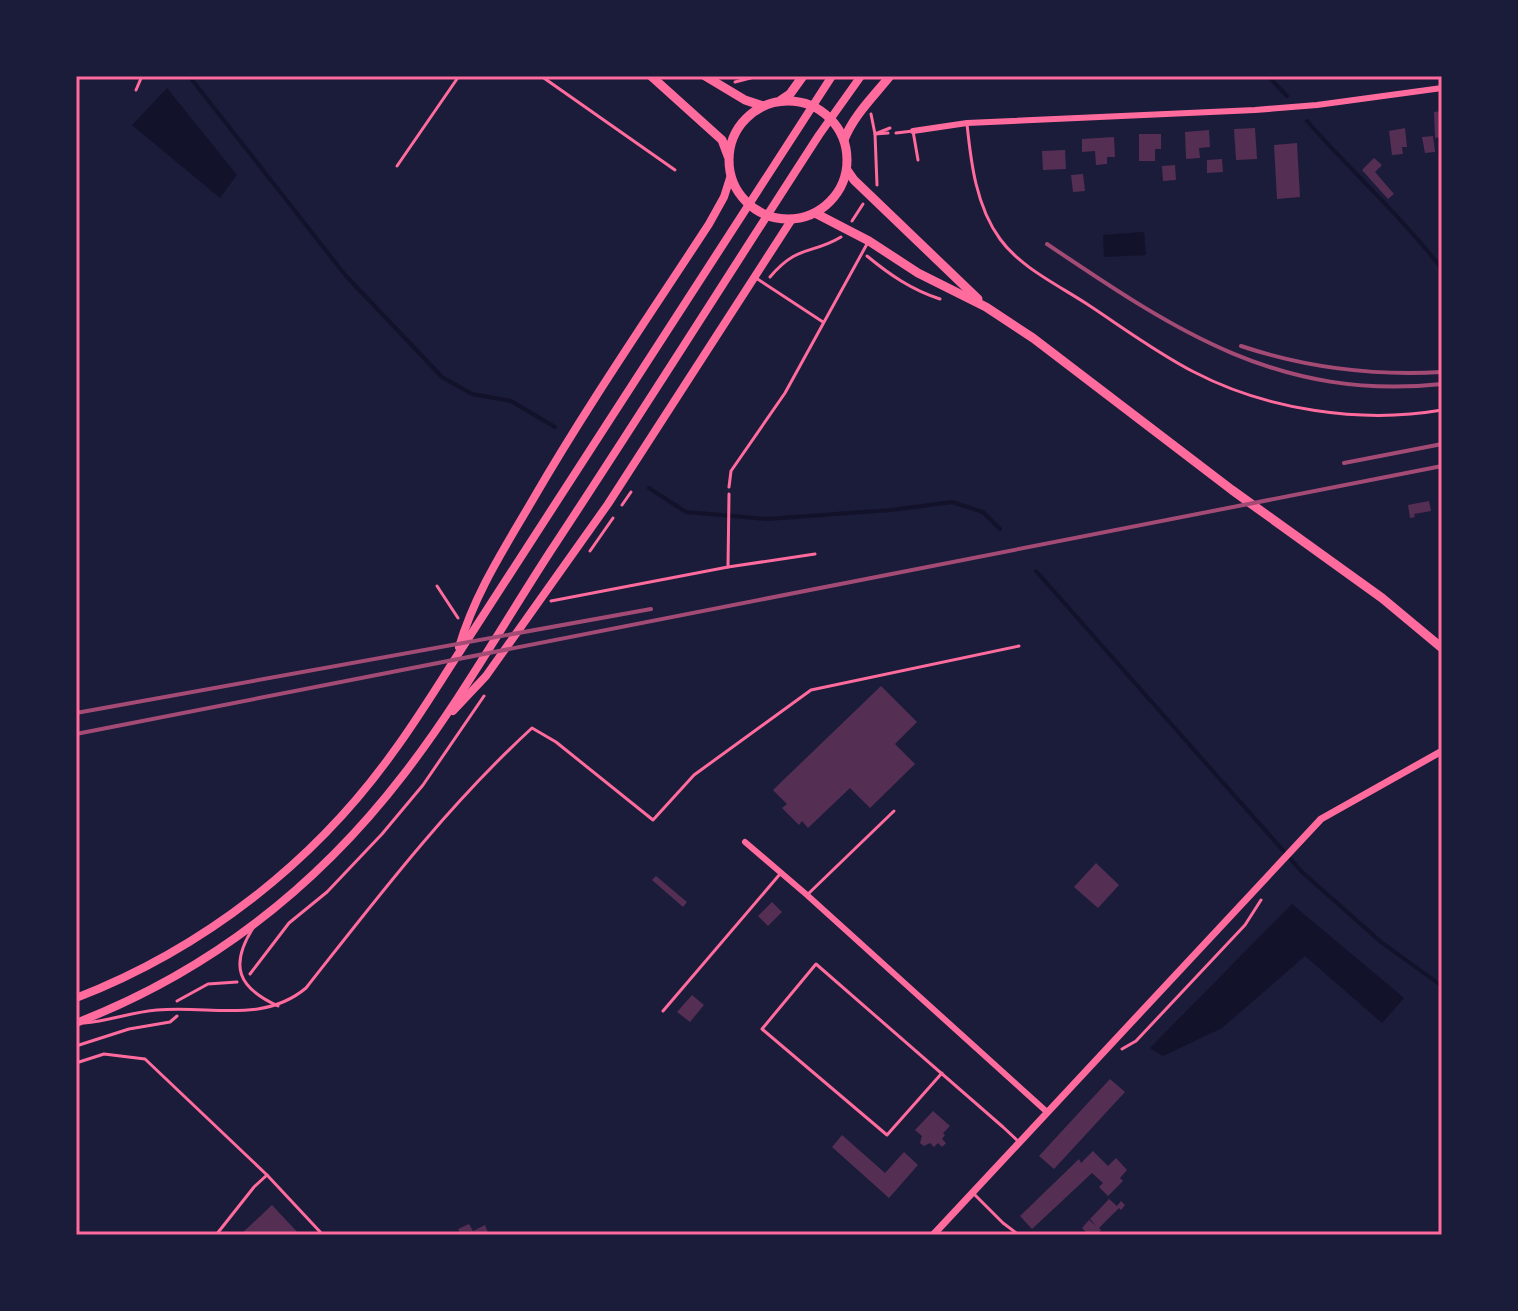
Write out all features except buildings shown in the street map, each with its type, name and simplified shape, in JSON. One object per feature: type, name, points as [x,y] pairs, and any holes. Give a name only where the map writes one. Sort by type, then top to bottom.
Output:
[{"type":"main road","points":[[651,76],[722,140],[731,175],[743,199],[754,208],[779,219],[792,219],[815,213],[830,202],[841,187],[848,155],[838,128],[819,109],[806,103],[779,101]]},
{"type":"main road","points":[[705,76],[745,100],[763,106]]},
{"type":"main road","points":[[729,158],[734,136],[746,118],[790,94],[803,76]]},
{"type":"main road","points":[[76,998],[124,979],[180,948],[268,887],[331,827],[365,788],[438,685],[832,76]]},
{"type":"main road","points":[[844,140],[856,119],[890,76]]},
{"type":"main road","points":[[76,1023],[170,979],[255,925],[299,889],[351,838],[407,771],[858,79]]},
{"type":"main road","points":[[847,170],[986,307],[1382,598],[1442,648]]},
{"type":"main road","points":[[455,659],[474,602],[553,464],[709,224],[724,197],[731,175]]},
{"type":"main road","points":[[815,213],[845,233],[869,241],[918,273],[986,307]]},
{"type":"main road","points":[[441,722],[486,676],[608,504],[792,219]]},
{"type":"street","points":[[913,131],[967,123],[1317,105],[1442,88]]},
{"type":"street","points":[[933,1235],[1305,835],[1334,809],[1442,751]]},
{"type":"street","points":[[745,842],[1047,1112]]},
{"type":"lane","points":[[967,123],[971,165],[986,218],[1001,241],[1027,265],[1194,372],[1286,405],[1332,412],[1379,414],[1442,410]]},
{"type":"lane","points":[[896,133],[913,131],[918,160]]},
{"type":"lane","points":[[729,487],[731,471],[785,393],[869,241]]},
{"type":"lane","points":[[755,277],[823,322]]},
{"type":"lane","points":[[76,1023],[104,1021],[144,1011],[242,1011],[290,1002],[306,988],[451,809],[488,768],[532,728],[556,742],[653,820],[694,775],[811,690],[1019,646]]},
{"type":"lane","points":[[807,895],[894,811]]},
{"type":"lane","points":[[663,1011],[780,874]]},
{"type":"lane","points":[[255,925],[241,952],[239,964],[243,978],[254,994],[278,1006]]},
{"type":"lane","points":[[942,1073],[887,1135],[762,1029],[816,964],[942,1073],[1019,1142]]},
{"type":"lane","points":[[973,1193],[1019,1235]]},
{"type":"path","points":[[136,90],[142,76]]},
{"type":"path","points":[[397,166],[459,76]]},
{"type":"path","points":[[541,76],[675,170]]},
{"type":"path","points":[[725,76],[734,83],[758,76]]},
{"type":"path","points":[[765,284],[784,261],[845,233],[878,183],[875,134],[896,133]]},
{"type":"path","points":[[845,233],[862,253],[896,279],[921,293],[940,299]]},
{"type":"path","points":[[626,499],[634,486]]},
{"type":"path","points":[[728,567],[729,487]]},
{"type":"path","points":[[541,603],[728,567],[815,554]]},
{"type":"path","points":[[437,586],[461,624]]},
{"type":"path","points":[[76,1046],[129,1029],[170,1022],[177,1017],[176,1001],[213,982],[236,982],[251,973],[289,923],[327,892],[423,785],[491,686]]},
{"type":"path","points":[[1116,1053],[1136,1041],[1174,1002],[1245,925],[1262,899]]},
{"type":"path","points":[[76,1063],[104,1054],[145,1059],[267,1175],[323,1235]]},
{"type":"path","points":[[216,1235],[267,1175]]},
{"type":"shaded area","points":[[167,88],[237,175],[220,198],[132,125]]},
{"type":"shaded area","points":[[1144,232],[1146,255],[1104,257],[1103,235]]},
{"type":"shaded area","points":[[1292,904],[1404,998],[1382,1023],[1305,956],[1222,1028],[1163,1056],[1150,1048]]},
{"type":"waterway","points":[[189,76],[346,276],[442,377],[472,394],[511,401],[555,427]]},
{"type":"waterway","points":[[1268,76],[1287,96]]},
{"type":"waterway","points":[[1307,121],[1442,269]]},
{"type":"waterway","points":[[649,488],[686,512],[767,519],[952,502],[983,512],[1000,529]]},
{"type":"waterway","points":[[1036,571],[1302,872],[1381,942],[1442,986]]},
{"type":"railway","points":[[1047,244],[1186,331],[1232,353],[1279,370],[1330,382],[1384,386],[1442,384]]},
{"type":"railway","points":[[1241,346],[1340,369],[1391,373],[1442,372]]},
{"type":"railway","points":[[1344,463],[1442,444]]},
{"type":"railway","points":[[76,734],[1442,466]]},
{"type":"railway","points":[[76,713],[651,609]]}]
